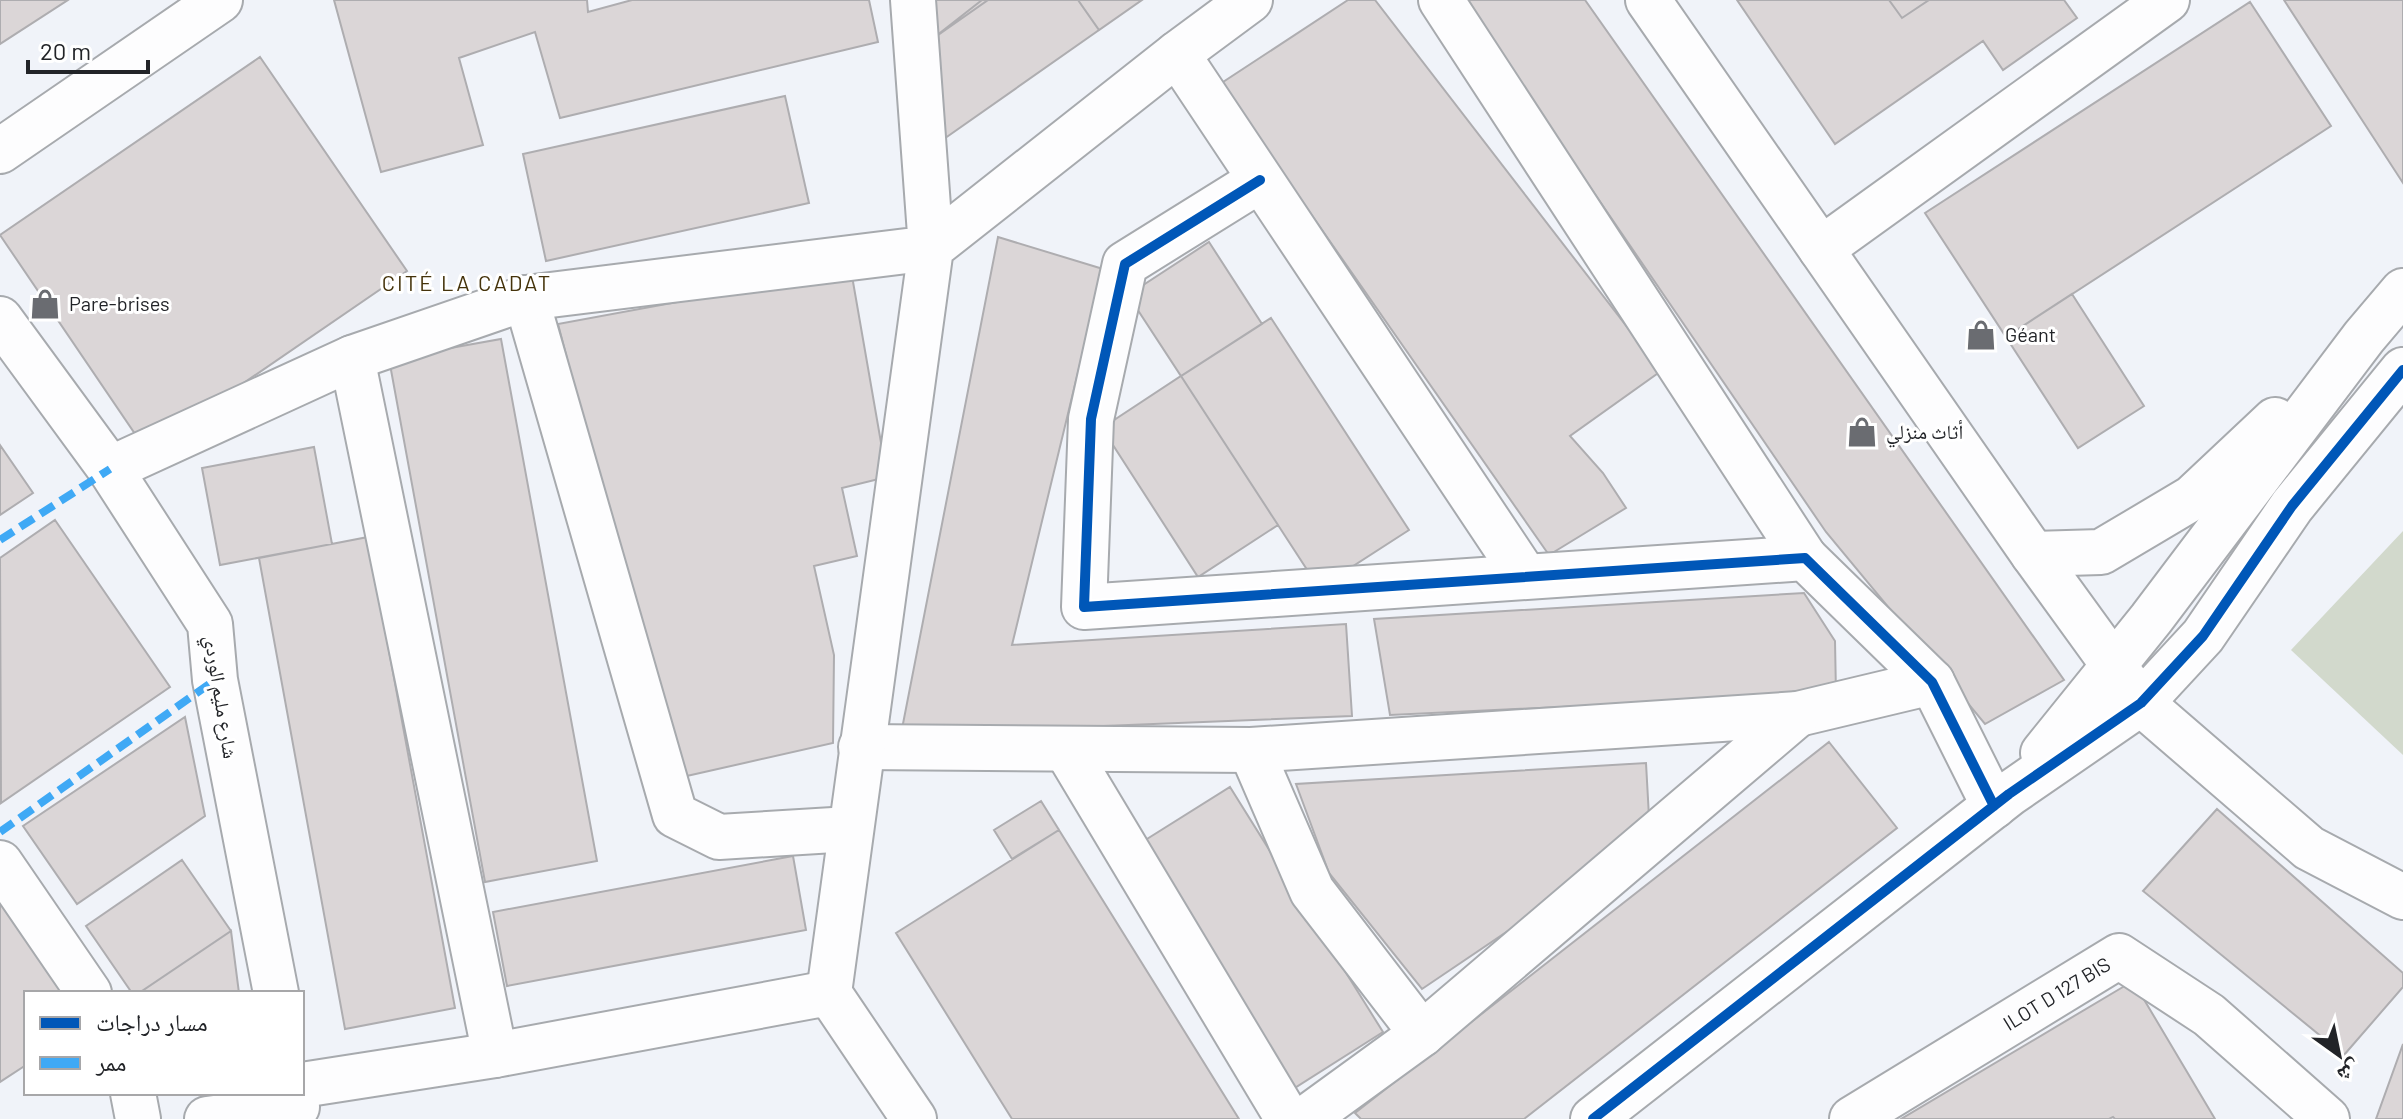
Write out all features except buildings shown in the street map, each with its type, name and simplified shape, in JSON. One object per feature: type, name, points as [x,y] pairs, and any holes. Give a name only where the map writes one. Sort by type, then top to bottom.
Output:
[{"type":"street","points":[[0,151],[220,0]]},
{"type":"street","points":[[913,0],[931,248],[829,993],[914,1119]]},
{"type":"street","points":[[110,469],[352,358],[526,298],[931,248],[1250,0]]},
{"type":"street","points":[[1441,0],[1805,558],[1932,682],[2001,800]]},
{"type":"street","points":[[1648,0],[2033,554],[2141,703],[2309,848],[2403,897]]},
{"type":"street","points":[[1821,249],[2167,0]]},
{"type":"street","points":[[1177,54],[1525,576]]},
{"type":"street","points":[[1260,180],[1125,264],[1091,419],[1084,607],[1805,558]]},
{"type":"street","points":[[2001,800],[2114,666],[2364,337],[2403,291]]},
{"type":"street","points":[[526,298],[675,815],[719,837],[850,829]]},
{"type":"street","name":"شارع مليم الوردي","points":[[0,319],[110,469],[210,624],[215,680],[276,991]]},
{"type":"street","points":[[2033,554],[2101,552],[2192,498],[2364,337]]},
{"type":"street","points":[[352,358],[495,1055]]},
{"type":"street","points":[[1593,1119],[2001,800],[2141,703],[2203,636],[2292,506],[2403,370]]},
{"type":"street","points":[[861,747],[1251,750],[1798,714],[1932,682]]},
{"type":"street","points":[[1305,1119],[1422,1034],[1798,714]]},
{"type":"street","points":[[1066,749],[1288,1119]]},
{"type":"street","points":[[1251,750],[1312,891],[1422,1034]]},
{"type":"street","points":[[0,863],[88,991]]},
{"type":"street","name":"ILOT D 127 BIS","points":[[1852,1119],[2119,956],[2209,1015],[2327,1119]]},
{"type":"street","points":[[207,1119],[495,1055],[829,993]]},
{"type":"street","points":[[133,1095],[138,1119]]},
{"type":"shaded area","points":[[2403,531],[2403,755],[2291,650]]},
{"type":"marked path","points":[[0,540],[110,469]]},
{"type":"marked path","points":[[0,832],[215,680]]},
{"type":"cycle path","points":[[1260,180],[1125,264],[1091,419],[1084,607],[1805,558],[1932,682],[1994,806]]},
{"type":"cycle path","points":[[1593,1119],[2009,794],[2141,703],[2203,636],[2292,506],[2403,370]]},
{"type":"place","name":"Pare-brises","points":[[45,304]]},
{"type":"place","name":"Géant","points":[[1981,335]]},
{"type":"place","name":"أثاث منزلي","points":[[1862,432]]},
{"type":"district","name":"CITÉ LA CADAT","points":[[467,283]]}]
